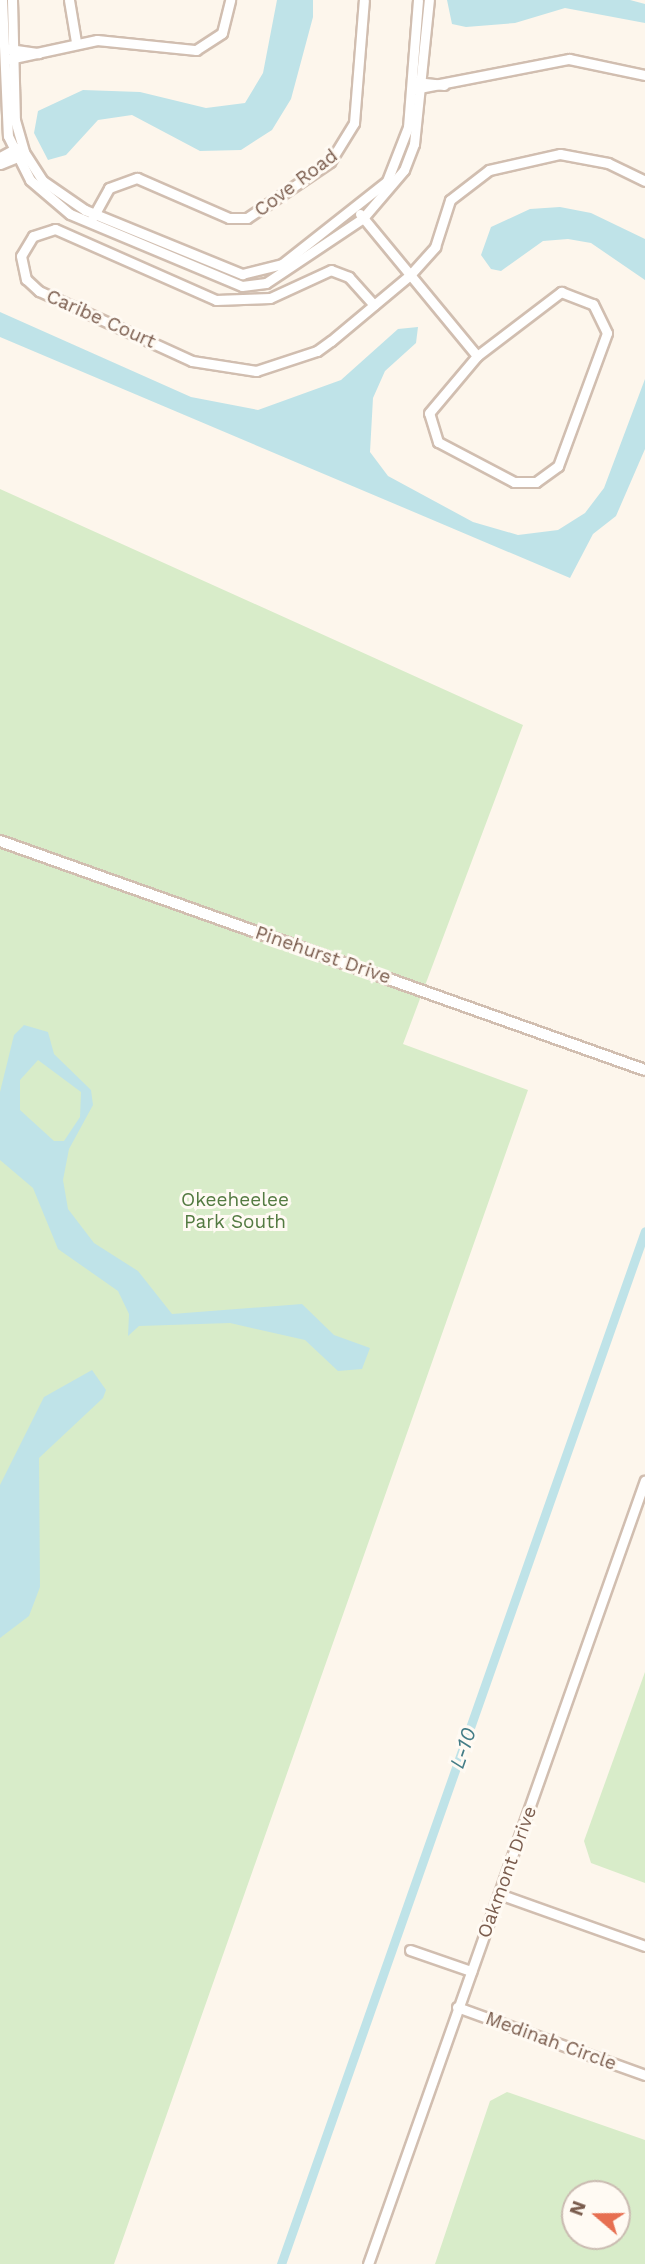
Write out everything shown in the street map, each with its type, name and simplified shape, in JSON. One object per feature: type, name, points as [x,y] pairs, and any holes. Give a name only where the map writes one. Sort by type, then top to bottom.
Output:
[{"type":"street","points":[[2,0],[13,155],[46,197],[92,219],[242,274],[282,264],[360,214],[400,158],[429,0]]},
{"type":"street","points":[[12,0],[5,54],[23,148],[54,191],[92,219]]},
{"type":"street","points":[[69,0],[76,42]]},
{"type":"street","points":[[5,54],[39,53],[76,42],[196,50],[222,33],[230,0]]},
{"type":"street","name":"Cove Road","points":[[92,219],[109,188],[137,178],[229,218],[247,218],[330,162],[354,122],[364,0]]},
{"type":"street","points":[[415,86],[418,0]]},
{"type":"street","points":[[415,86],[444,85],[569,59],[645,75]]},
{"type":"street","points":[[0,164],[23,148]]},
{"type":"street","points":[[0,157],[13,155]]},
{"type":"street","name":"Caribe Court","points":[[374,305],[349,277],[331,270],[270,298],[216,300],[55,229],[33,236],[21,256],[26,279],[39,291],[226,370],[274,369],[302,359],[374,305],[410,275],[432,253],[450,200],[506,163],[578,156],[645,181]]},
{"type":"street","points":[[360,214],[477,356]]},
{"type":"street","points":[[555,294],[578,294],[601,313],[603,345],[561,461],[546,477],[514,482],[434,437],[433,402],[477,356],[555,294]]},
{"type":"street","name":"Pinehurst Drive","points":[[0,841],[645,1070]]},
{"type":"street","name":"Oakmont Drive","points":[[368,2264],[645,1480]]},
{"type":"street","points":[[499,1894],[645,1946]]},
{"type":"street","points":[[410,1950],[471,1972]]},
{"type":"street","name":"Medinah Circle","points":[[457,2007],[645,2075]]},
{"type":"green space","name":"Okeeheelee Park South","points":[[0,489],[523,725],[403,1044],[528,1090],[114,2264],[0,2264]]},
{"type":"green space","points":[[645,1672],[645,1883],[591,1863],[584,1841]]},
{"type":"green space","points":[[507,2092],[645,2140],[645,2264],[435,2264],[490,2101]]},
{"type":"water","points":[[277,0],[313,0],[313,17],[291,99],[272,130],[241,150],[200,151],[132,115],[98,120],[66,155],[48,160],[34,133],[38,111],[83,90],[140,92],[206,108],[245,103],[263,73]]},
{"type":"water","points":[[447,0],[630,0],[645,4],[645,23],[565,8],[515,23],[466,27],[452,24]]},
{"type":"water","points":[[560,207],[591,213],[645,239],[645,280],[591,243],[568,239],[543,241],[501,271],[491,269],[481,255],[491,227],[530,209]]},
{"type":"water","points":[[0,312],[191,397],[258,410],[341,380],[398,329],[418,327],[416,343],[385,371],[373,398],[370,452],[388,476],[473,522],[518,535],[558,530],[585,513],[604,488],[645,379],[645,449],[616,516],[593,534],[570,578],[0,337]]},
{"type":"water","points":[[24,1025],[48,1032],[54,1054],[91,1090],[93,1105],[69,1149],[63,1180],[68,1209],[94,1243],[138,1271],[172,1314],[302,1304],[334,1335],[370,1348],[362,1369],[338,1371],[305,1340],[230,1323],[139,1326],[128,1336],[129,1314],[118,1291],[58,1249],[33,1188],[0,1160],[0,1092],[14,1035]],"holes":[[[38,1060],[81,1092],[80,1117],[64,1141],[54,1141],[20,1110],[20,1080]]]},
{"type":"water","points":[[92,1370],[106,1390],[103,1398],[39,1458],[40,1587],[29,1616],[0,1638],[0,1485],[44,1397]]},
{"type":"waterway","name":"L-10","points":[[281,2264],[645,1231]]}]
